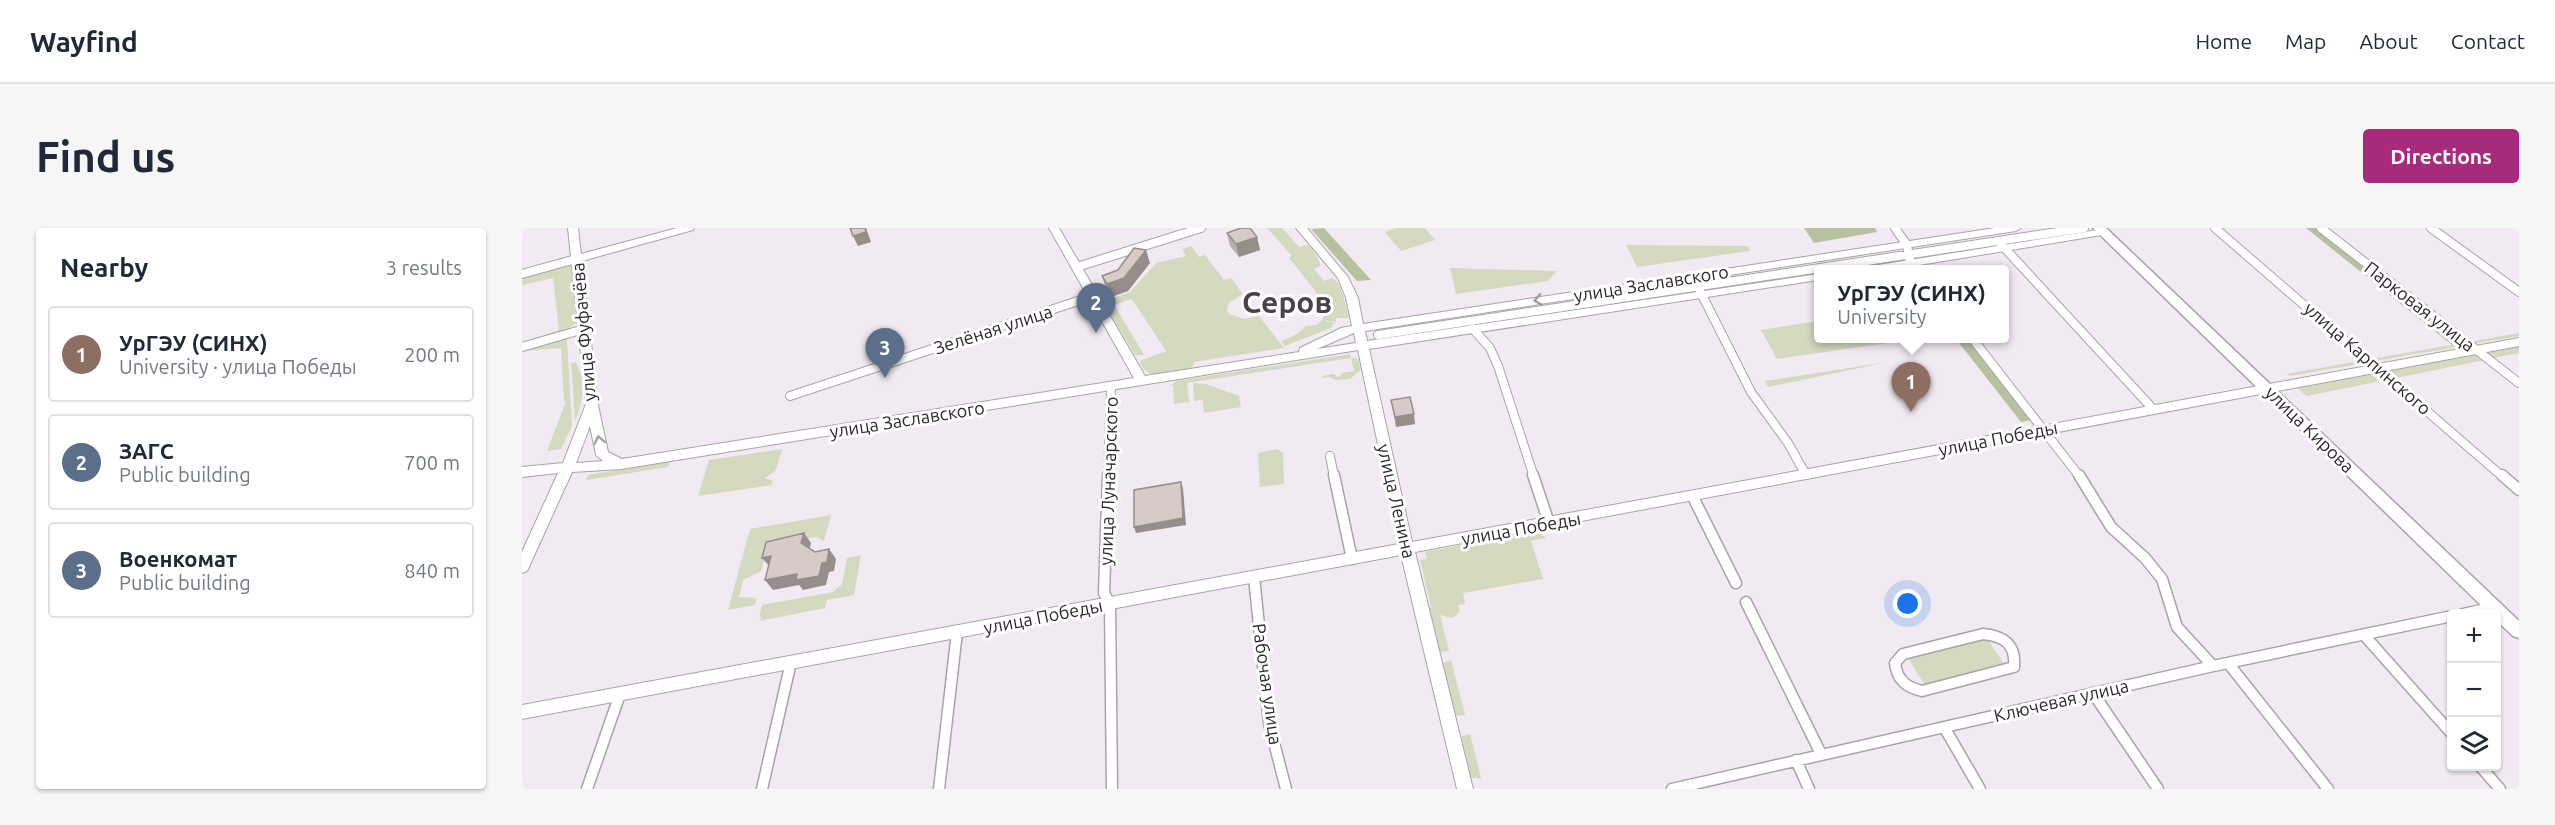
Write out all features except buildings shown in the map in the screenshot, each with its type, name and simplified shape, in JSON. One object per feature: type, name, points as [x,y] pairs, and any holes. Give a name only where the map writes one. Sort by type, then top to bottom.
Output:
[{"type":"main road","name":"улица Кирова","points":[[2101,230],[2519,631]]},
{"type":"street","name":"улица Фуфачёва","points":[[522,567],[568,467],[592,404],[573,228]]},
{"type":"street","points":[[522,274],[690,228]]},
{"type":"street","name":"улица Луначарского","points":[[1054,228],[1142,382]]},
{"type":"street","points":[[1077,267],[1201,228]]},
{"type":"street","name":"улица Ленина","points":[[1301,228],[1343,277],[1352,298],[1407,549],[1465,789]]},
{"type":"street","points":[[1895,228],[1911,257]]},
{"type":"street","name":"улица Заславского","points":[[1883,265],[1989,232],[2016,228]]},
{"type":"street","name":"улица Заславского","points":[[2000,244],[2084,228]]},
{"type":"street","name":"улица Карпинского","points":[[2215,228],[2519,490]]},
{"type":"street","name":"Парковая улица","points":[[2321,228],[2519,383]]},
{"type":"street","points":[[2431,228],[2519,292]]},
{"type":"street","name":"улица Заславского","points":[[1852,265],[2101,230]]},
{"type":"street","points":[[1989,232],[2153,409]]},
{"type":"street","name":"улица Заславского","points":[[1291,358],[1345,331],[1814,270]]},
{"type":"street","name":"улица Заславского","points":[[1378,335],[1697,286],[1814,277]]},
{"type":"street","points":[[1697,286],[1751,392],[1788,443],[1806,475]]},
{"type":"street","name":"улица Заславского","points":[[522,472],[621,464],[1111,387],[1473,329],[1697,286]]},
{"type":"street","name":"Зелёная улица","points":[[790,396],[1094,296]]},
{"type":"street","points":[[522,347],[584,329]]},
{"type":"street","points":[[1473,329],[1490,348],[1498,366],[1549,523]]},
{"type":"street","name":"улица Победы","points":[[522,712],[2519,342]]},
{"type":"street","points":[[1975,343],[2045,429],[2094,496],[2111,526],[2145,558],[2162,579],[2177,627],[2213,666]]},
{"type":"street","name":"улица Луначарского","points":[[1111,387],[1104,593],[1110,603],[1112,789]]},
{"type":"street","points":[[592,404],[602,455],[621,464]]},
{"type":"street","points":[[1330,456],[1352,559]]},
{"type":"street","points":[[1693,496],[1736,583]]},
{"type":"street","name":"Рабочая улица","points":[[1254,577],[1269,723],[1286,789]]},
{"type":"street","points":[[1746,602],[1821,754]]},
{"type":"street","points":[[2485,609],[2494,607]]},
{"type":"street","name":"Ключевая улица","points":[[1672,789],[2213,666],[2447,617]]},
{"type":"street","points":[[939,789],[957,632]]},
{"type":"street","points":[[1983,634],[2000,637],[2015,654],[2014,667],[2008,670],[1927,689],[1916,690],[1902,682],[1895,668],[1898,657],[1905,653],[1983,634]]},
{"type":"street","points":[[2364,635],[2447,729]]},
{"type":"street","points":[[762,789],[791,662]]},
{"type":"street","points":[[2228,663],[2328,789]]},
{"type":"street","points":[[2093,693],[2158,789]]},
{"type":"street","points":[[587,789],[620,694]]},
{"type":"street","points":[[1944,727],[1980,789]]},
{"type":"street","points":[[1796,760],[1809,789]]},
{"type":"street","points":[[2484,771],[2500,789]]},
{"type":"green space","points":[[1267,228],[1282,228],[1299,247],[1308,245],[1317,256],[1321,266],[1314,269],[1324,281],[1332,278],[1338,283],[1349,318],[1336,318],[1336,322],[1324,320],[1334,323],[1331,328],[1285,346],[1281,341],[1297,334],[1306,326],[1317,325],[1324,315],[1317,309],[1317,293],[1289,258],[1292,256]]},
{"type":"green space","points":[[1324,228],[1371,280],[1357,281],[1311,229]]},
{"type":"green space","points":[[1397,228],[1425,228],[1435,240],[1401,251],[1385,232]]},
{"type":"green space","points":[[1804,228],[1875,228],[1877,232],[1814,243]]},
{"type":"green space","points":[[2306,228],[2321,228],[2466,342],[2452,345]]},
{"type":"green space","points":[[1626,245],[1748,246],[1750,251],[1637,267]]},
{"type":"green space","points":[[1191,246],[1199,257],[1205,255],[1224,280],[1231,278],[1243,294],[1229,303],[1227,310],[1229,314],[1244,319],[1259,316],[1284,348],[1194,362],[1192,368],[1187,370],[1154,375],[1143,368],[1140,361],[1166,351],[1132,299],[1114,305],[1102,302],[1130,292],[1156,263],[1186,256],[1182,249]]},
{"type":"green space","points":[[1904,254],[1913,265],[1896,265],[1833,265]]},
{"type":"green space","points":[[571,266],[576,323],[566,330],[523,342],[559,330],[553,278],[522,285],[522,276]]},
{"type":"green space","points":[[1450,268],[1557,271],[1548,281],[1456,294]]},
{"type":"green space","points":[[1814,268],[1814,278],[1703,295],[1697,286]]},
{"type":"green space","points":[[1115,306],[1144,355],[1135,355],[1108,310]]},
{"type":"green space","points":[[1814,322],[1814,343],[1888,343],[1777,359],[1761,330]]},
{"type":"green space","points":[[2519,333],[2519,336],[2290,376],[2286,374]]},
{"type":"green space","points":[[567,337],[572,426],[561,449],[547,451],[566,401],[564,401],[561,348],[522,351]]},
{"type":"green space","points":[[1959,343],[1975,343],[2037,419],[2021,422]]},
{"type":"green space","points":[[2519,345],[2519,353],[2307,396],[2297,388]]},
{"type":"green space","points":[[1350,354],[1351,358],[1187,383],[1189,402],[1174,404],[1173,386],[1170,386],[1176,381]]},
{"type":"green space","points":[[1351,358],[1358,359],[1361,370],[1350,379],[1322,378],[1322,376],[1335,374],[1336,377],[1341,376],[1341,373],[1354,371]]},
{"type":"green space","points":[[576,362],[581,376],[582,391],[575,421],[571,363]]},
{"type":"green space","points":[[1888,362],[1768,387],[1765,381]]},
{"type":"green space","points":[[1193,383],[1206,384],[1239,396],[1241,407],[1204,413],[1203,400],[1194,401]]},
{"type":"green space","points":[[782,449],[776,470],[765,478],[773,481],[772,485],[698,496],[709,460]]},
{"type":"green space","points":[[1277,449],[1283,453],[1284,484],[1260,487],[1258,453]]},
{"type":"green space","points":[[670,461],[668,467],[586,480],[588,475]]},
{"type":"green space","points":[[831,515],[824,541],[817,537],[769,546],[761,571],[743,580],[739,597],[756,598],[755,605],[728,610],[750,529]]},
{"type":"green space","points":[[1537,531],[1546,538],[1531,541],[1543,579],[1463,593],[1465,604],[1458,605],[1460,612],[1452,618],[1440,615],[1449,651],[1436,650],[1427,614],[1431,607],[1420,560],[1427,559],[1425,552]]},
{"type":"green space","points":[[861,555],[854,595],[827,600],[825,608],[760,621],[762,605],[833,592],[842,584],[847,558]]},
{"type":"green space","points":[[1984,634],[2008,670],[1927,689],[1905,653]]},
{"type":"green space","points":[[1451,660],[1465,715],[1457,716],[1448,702],[1440,664]]},
{"type":"green space","points":[[1470,734],[1481,778],[1469,778],[1460,750],[1462,736]]},
{"type":"place","name":"ЗАГС","points":[[1096,333]]},
{"type":"place","name":"Военкомат","points":[[885,378]]},
{"type":"place","name":"УрГЭУ (СИНХ)","points":[[1911,412]]},
{"type":"district","name":"Серов","points":[[1287,302]]}]
